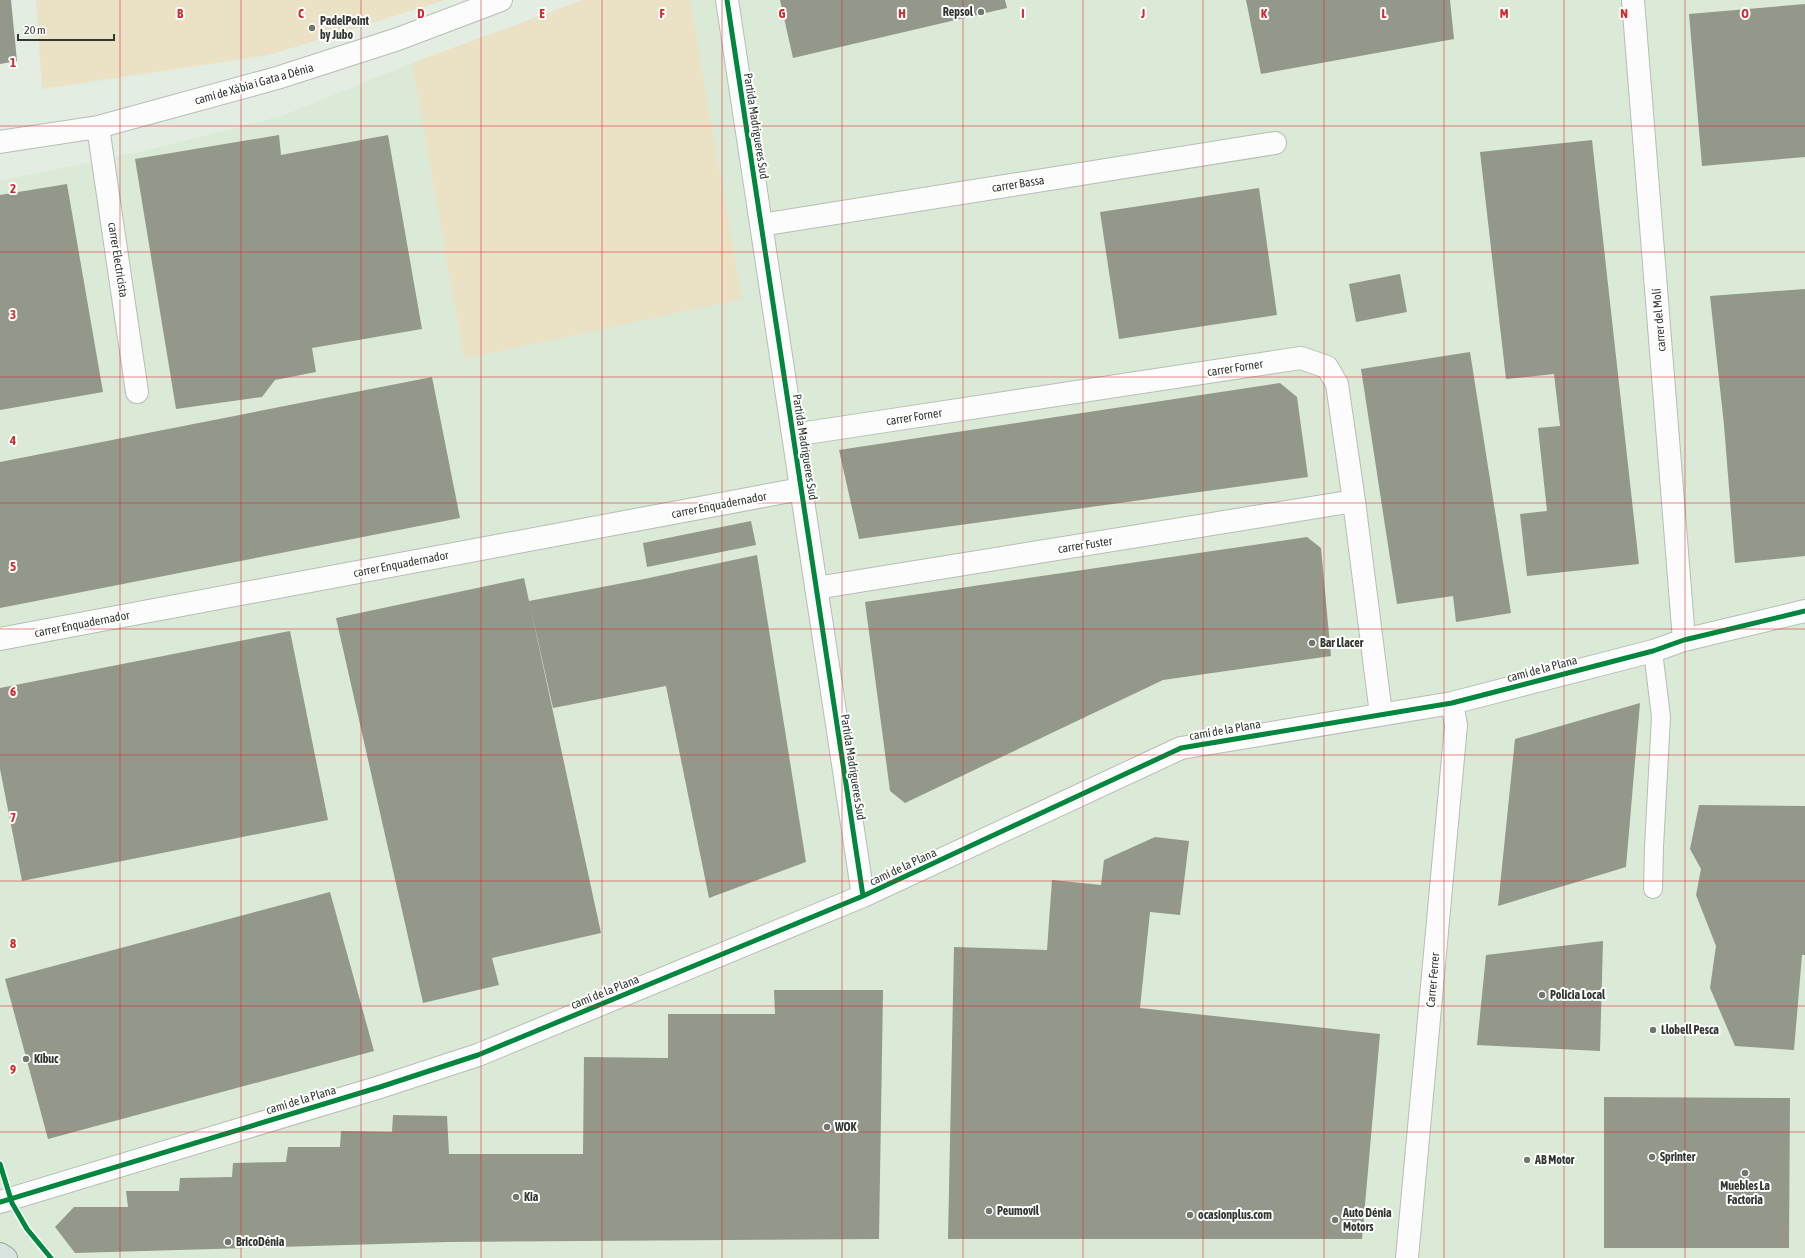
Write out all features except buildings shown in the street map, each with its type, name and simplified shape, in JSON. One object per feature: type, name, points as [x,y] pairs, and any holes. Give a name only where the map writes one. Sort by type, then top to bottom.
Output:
[{"type":"main road","points":[[0,1254],[6,1258]]},
{"type":"street","name":"camí de Xàbia i Gata a Dénia","points":[[0,142],[98,128],[277,78],[398,39],[501,0]]},
{"type":"street","name":"Partida Madrigueres Sud","points":[[727,0],[863,896]]},
{"type":"street","name":"carrer del Molí","points":[[1633,0],[1684,640]]},
{"type":"street","name":"carrer Electricista","points":[[98,128],[138,392]]},
{"type":"street","name":"carrer Bassa","points":[[761,225],[1275,143]]},
{"type":"street","name":"carrer Forner","points":[[793,435],[1301,358],[1327,367],[1337,384],[1354,501],[1381,714]]},
{"type":"street","name":"carrer Enquadernador","points":[[0,639],[801,489]]},
{"type":"street","name":"carrer Fuster","points":[[816,588],[1354,501]]},
{"type":"street","name":"camí de la Plana","points":[[0,1202],[380,1087],[478,1055],[863,896],[1181,748],[1452,703],[1653,651],[1684,640],[1805,611]]},
{"type":"street","name":"Carrer Ferrer","points":[[1407,1258],[1456,725],[1452,703]]},
{"type":"street","points":[[0,1242],[10,1258]]},
{"type":"lane","points":[[1653,651],[1661,716],[1653,889]]},
{"type":"shaded area","points":[[36,0],[446,0],[269,55],[42,89]]},
{"type":"shaded area","points":[[583,0],[1805,0],[1805,1258],[0,1258],[0,181],[143,151],[282,116],[412,63]]},
{"type":"shaded area","points":[[583,0],[690,0],[742,299],[464,359],[412,63]]},
{"type":"cycle path","points":[[727,0],[863,896]]},
{"type":"cycle path","points":[[0,1202],[380,1087],[478,1055],[863,896],[1181,748],[1452,703],[1653,651],[1684,640],[1805,611]]},
{"type":"cycle path","points":[[0,1164],[12,1203],[27,1229],[51,1258]]},
{"type":"place","name":"Repsol","points":[[981,12]]},
{"type":"place","name":"PadelPoint by Jubo","points":[[312,28]]},
{"type":"place","name":"Bar Llacer","points":[[1312,643]]},
{"type":"place","name":"Policia Local","points":[[1542,995]]},
{"type":"place","name":"Llobell Pesca","points":[[1653,1030]]},
{"type":"place","name":"Kibuc","points":[[26,1059]]},
{"type":"place","name":"WOK","points":[[827,1127]]},
{"type":"place","name":"Sprinter","points":[[1652,1157]]},
{"type":"place","name":"AB Motor","points":[[1527,1160]]},
{"type":"place","name":"Muebles La Factoria","points":[[1745,1173]]},
{"type":"place","name":"Kia","points":[[516,1197]]},
{"type":"place","name":"Peumovil","points":[[989,1211]]},
{"type":"place","name":"ocasionplus.com","points":[[1190,1215]]},
{"type":"place","name":"Auto Dénia Motors","points":[[1335,1220]]},
{"type":"place","name":"BricoDénia","points":[[228,1242]]}]
